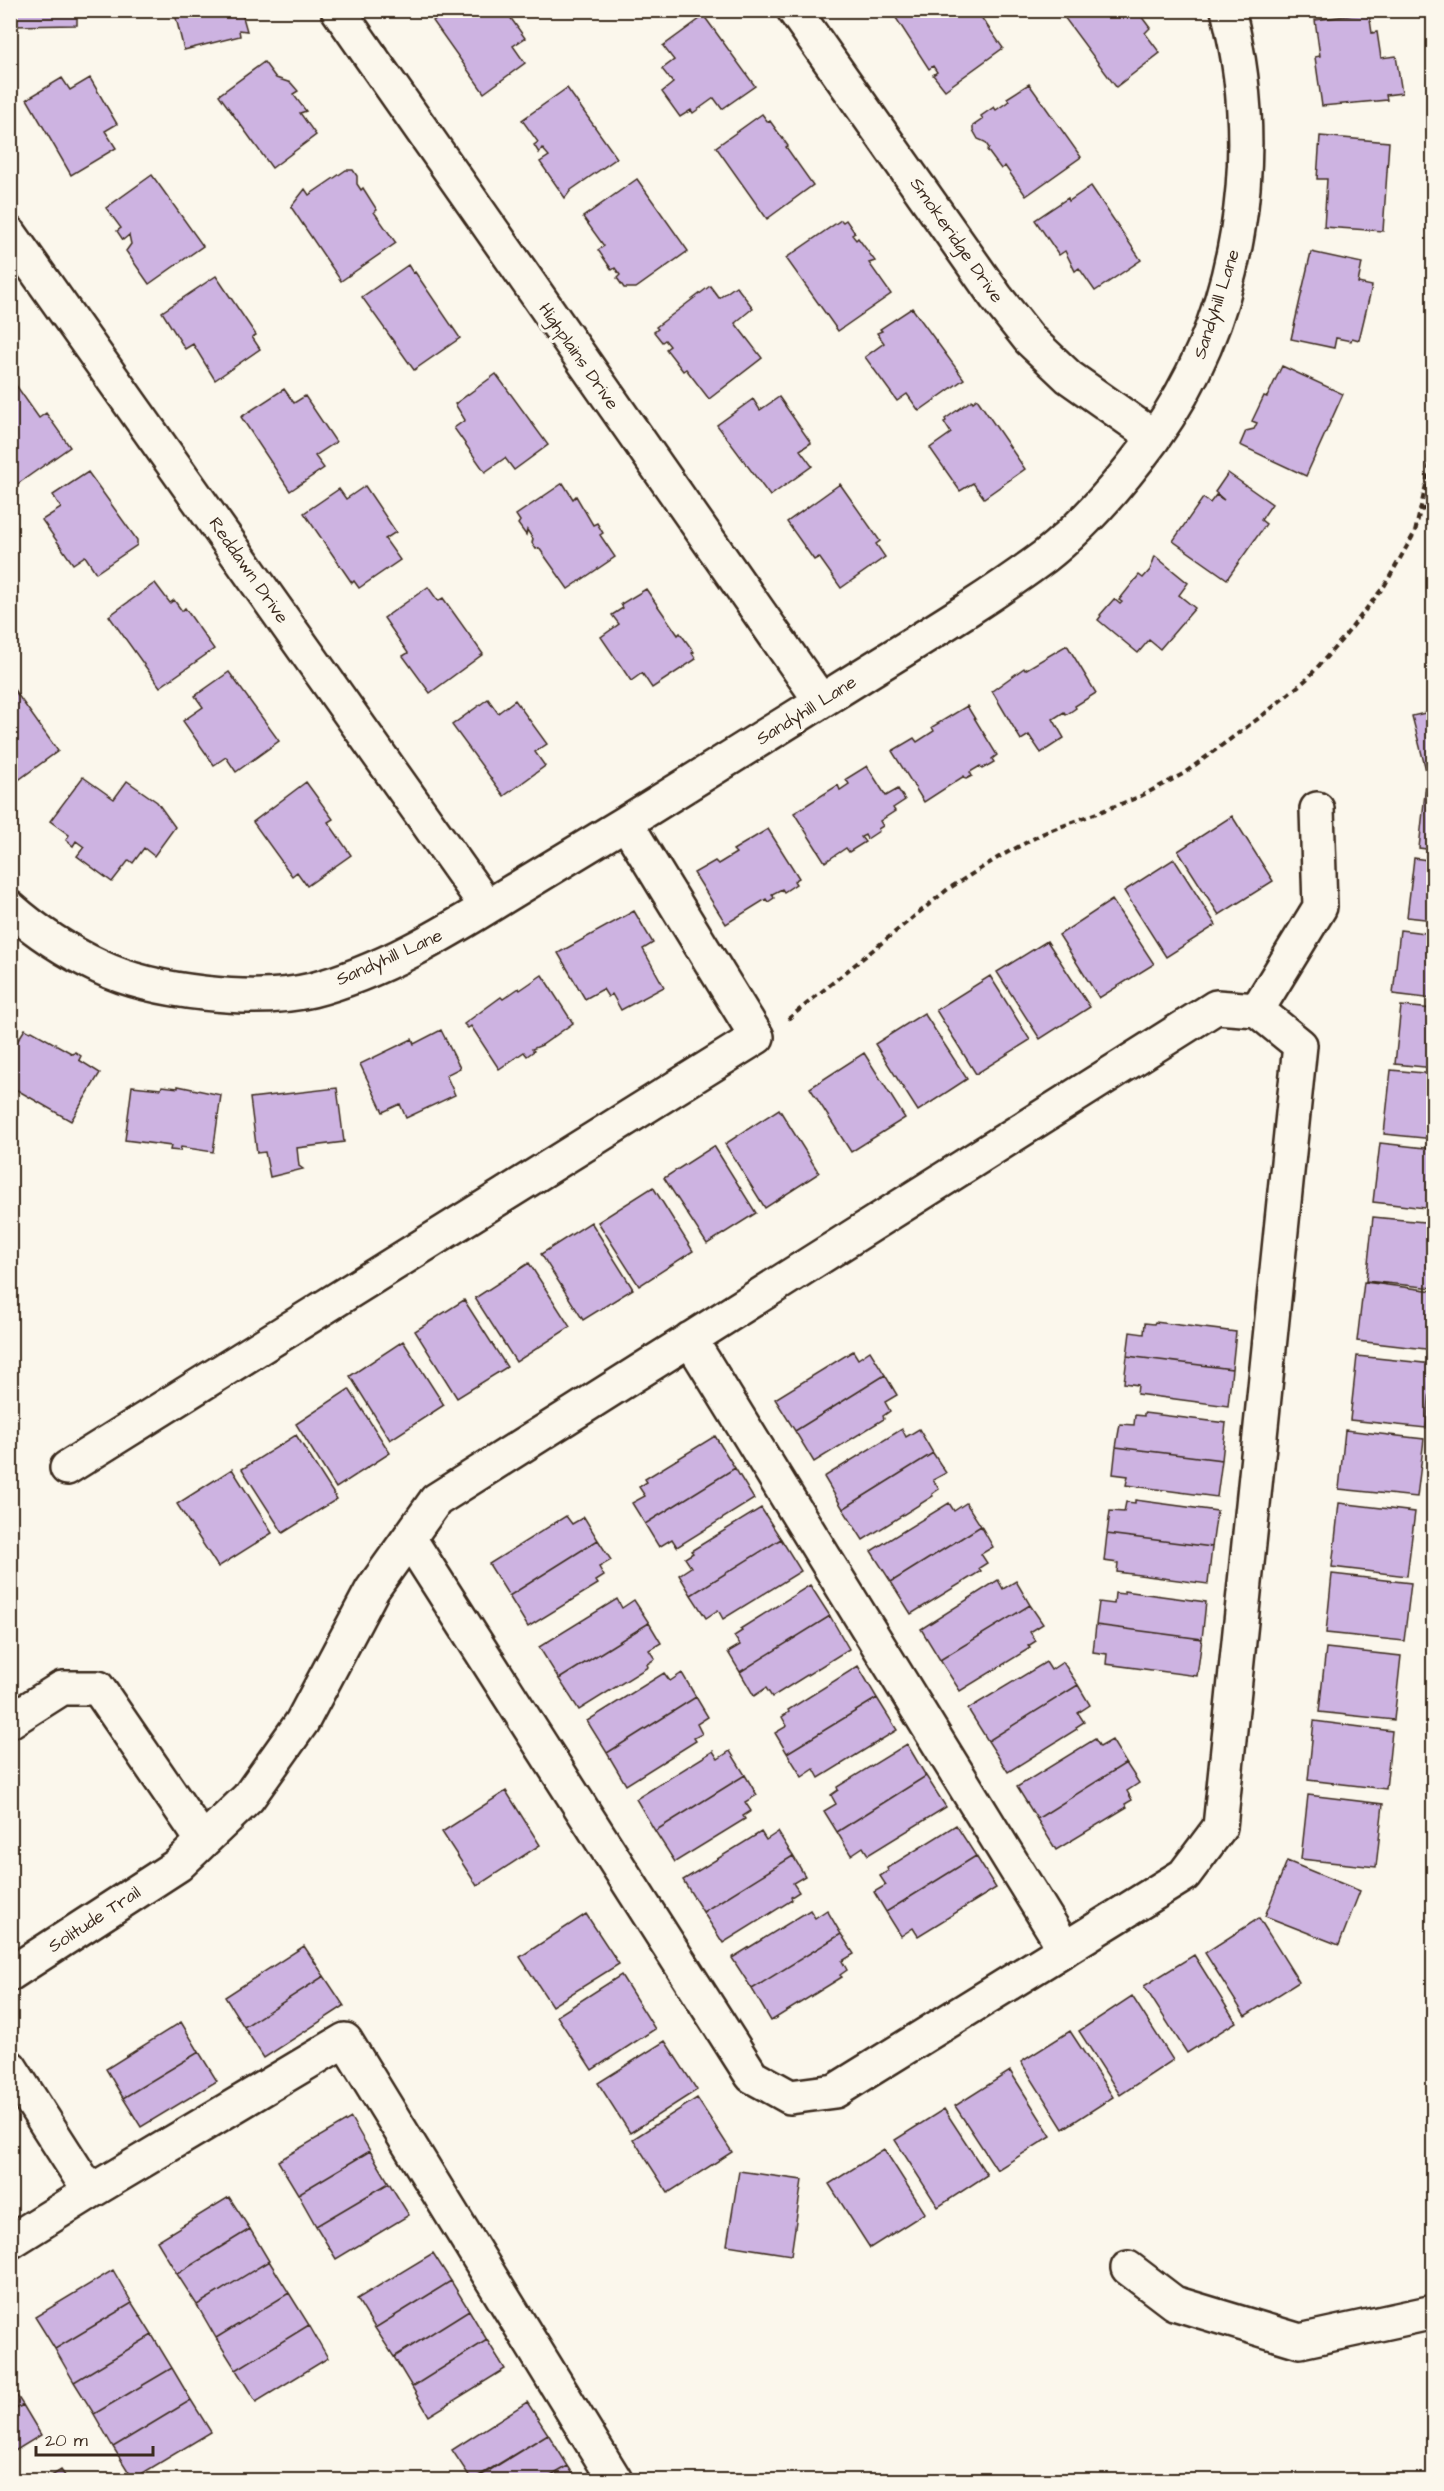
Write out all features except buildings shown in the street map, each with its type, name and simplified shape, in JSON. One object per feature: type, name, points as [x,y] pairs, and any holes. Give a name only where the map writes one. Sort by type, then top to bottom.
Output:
[{"type":"street","name":"Highplains Drive","points":[[338,10],[820,701]]},
{"type":"street","name":"Smokeridge Drive","points":[[794,10],[996,297],[1030,340],[1069,377],[1154,437]]},
{"type":"street","name":"Sandyhill Lane","points":[[10,908],[58,944],[104,970],[162,986],[226,995],[274,995],[309,990],[359,974],[412,950],[488,907],[626,823],[946,623],[1047,555],[1108,495],[1154,437],[1194,371],[1217,310],[1237,239],[1245,178],[1245,103],[1235,36],[1228,10]]},
{"type":"street","name":"Reddawn Drive","points":[[10,234],[488,907]]},
{"type":"street","points":[[409,1538],[752,2076],[790,2097],[835,2091],[1184,1875],[1220,1827],[1300,1045],[1257,1010],[1320,907],[1317,809]]},
{"type":"street","points":[[67,1468],[757,1037],[626,823]]},
{"type":"street","name":"Solitude Trail","points":[[10,1974],[178,1865],[248,1798],[302,1722],[372,1590],[436,1500],[1216,1007],[1257,1010]]},
{"type":"street","points":[[690,1339],[1065,1948]]},
{"type":"street","points":[[10,1721],[62,1688],[98,1688],[203,1841]]},
{"type":"street","points":[[10,2242],[345,2040],[615,2481]]},
{"type":"street","points":[[10,2067],[90,2192]]},
{"type":"street","points":[[1128,2268],[1174,2303],[1300,2341],[1434,2312]]},
{"type":"path","points":[[757,1037],[787,1019],[832,985],[948,889],[999,857],[1044,833],[1139,797],[1184,774],[1263,716],[1307,679],[1385,585],[1415,532],[1434,437]]},
{"type":"path","points":[[1420,510],[1434,506]]}]
